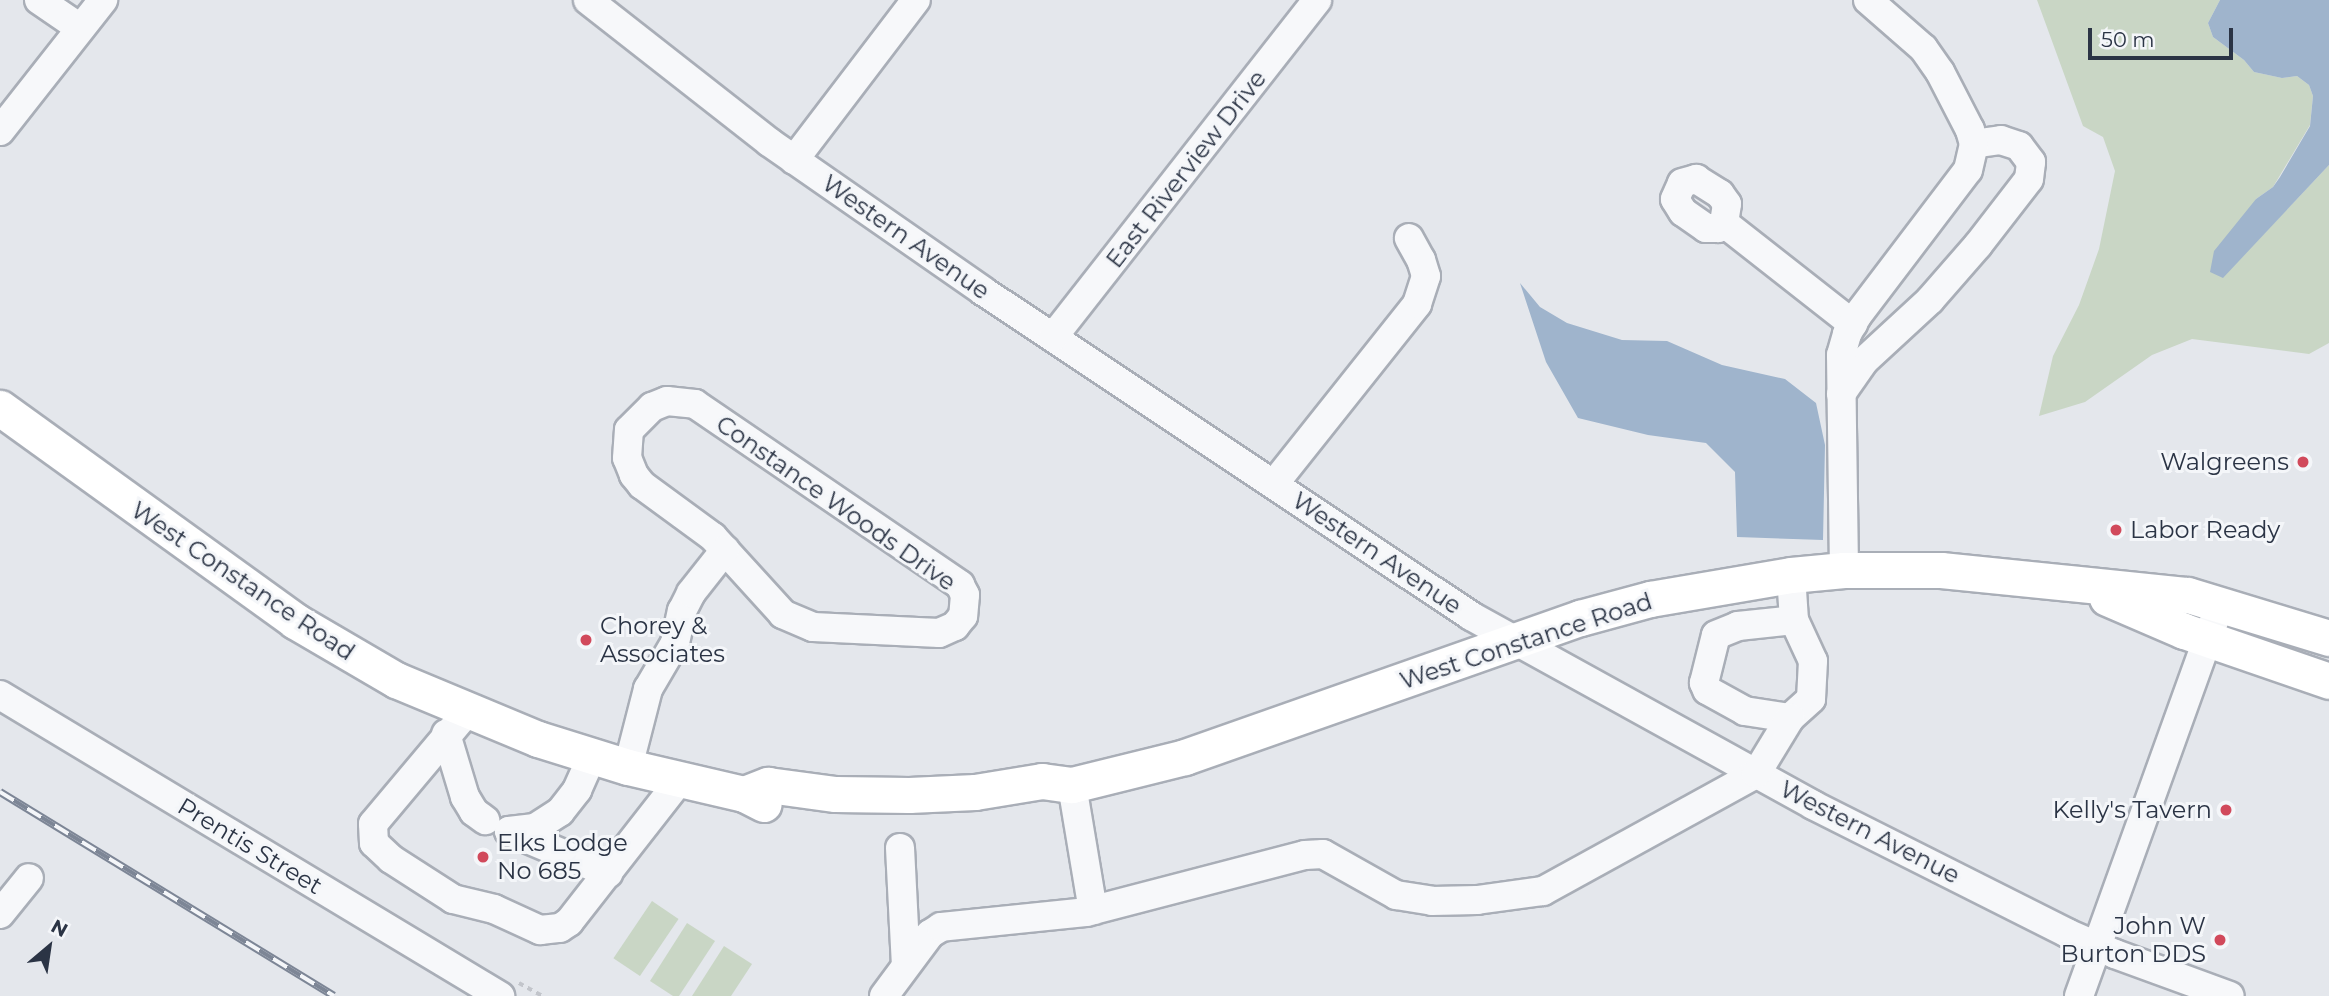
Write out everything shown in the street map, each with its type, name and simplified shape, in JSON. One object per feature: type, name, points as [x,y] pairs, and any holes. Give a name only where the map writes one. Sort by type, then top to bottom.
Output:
[{"type":"main road","name":"West Constance Road","points":[[0,408],[295,621],[396,680],[457,723],[744,794],[763,804],[805,812],[916,817],[1053,799],[1072,785],[1185,757],[1580,618],[1650,599],[1791,575],[1844,570],[1941,570],[2078,586],[2188,595],[2329,638]]},
{"type":"main road","name":"West Constance Road","points":[[2078,586],[2208,639],[2329,681]]},
{"type":"street","points":[[39,0],[80,28]]},
{"type":"street","points":[[0,131],[103,0]]},
{"type":"street","name":"Western Avenue","points":[[588,0],[794,160],[1471,617],[1756,774],[2096,946],[2230,996]]},
{"type":"street","points":[[794,160],[916,0]]},
{"type":"street","name":"East Riverview Drive","points":[[1053,337],[1317,0]]},
{"type":"street","points":[[1844,570],[1841,355],[1853,324],[1968,170],[1973,144],[1970,130],[1940,72],[1923,48],[1868,0]]},
{"type":"street","points":[[1841,394],[1864,361],[1930,300],[1979,245],[2029,179],[2031,162],[2019,146],[2001,140],[1973,144]]},
{"type":"street","points":[[1724,223],[1853,324]]},
{"type":"street","points":[[1274,484],[1417,304],[1426,276],[1409,238]]},
{"type":"street","name":"Constance Woods Drive","points":[[667,401],[695,404],[960,585],[967,606],[956,625],[939,633],[813,627],[783,614],[725,550],[634,475],[627,458],[629,430],[652,407],[667,401]]},
{"type":"street","points":[[628,767],[648,689],[675,643],[682,611],[691,593],[725,550]]},
{"type":"street","points":[[884,996],[930,934],[941,928],[1093,910],[1306,855],[1324,854],[1396,895],[1432,901],[1477,900],[1543,891],[1756,774],[1790,718],[1811,699],[1813,661],[1794,620],[1791,575]]},
{"type":"street","points":[[2078,996],[2208,639],[2218,603]]},
{"type":"street","points":[[1790,718],[1745,710],[1707,690],[1704,682],[1716,635],[1738,625],[1794,620]]},
{"type":"street","name":"Prentis Street","points":[[0,695],[500,996]]},
{"type":"street","points":[[457,723],[465,797],[474,812],[500,827],[608,873]]},
{"type":"street","points":[[457,723],[373,824],[374,843],[381,852],[453,898],[494,909],[540,930],[560,928],[569,922],[680,780]]},
{"type":"street","points":[[500,827],[535,828],[560,812],[577,790],[592,757]]},
{"type":"street","points":[[1072,785],[1093,910]]},
{"type":"street","points":[[900,848],[906,965]]},
{"type":"street","points":[[0,914],[29,878]]},
{"type":"green space","points":[[2037,0],[2220,0],[2208,23],[2213,37],[2244,60],[2254,72],[2282,78],[2297,76],[2309,85],[2313,96],[2310,125],[2273,187],[2256,199],[2223,277],[2329,165],[2329,343],[2309,354],[2192,339],[2152,355],[2085,402],[2039,416],[2053,356],[2079,305],[2099,249],[2115,171],[2103,137],[2083,126]]},
{"type":"green space","points":[[652,901],[679,919],[640,976],[613,958]]},
{"type":"green space","points":[[687,923],[715,941],[679,996],[673,996],[650,981]]},
{"type":"green space","points":[[724,946],[752,964],[731,996],[692,996]]},
{"type":"water","points":[[2220,0],[2329,0],[2329,165],[2223,278],[2210,272],[2214,251],[2256,199],[2273,187],[2280,177],[2310,126],[2313,96],[2309,85],[2297,76],[2282,78],[2254,72],[2244,60],[2213,37],[2208,23]]},
{"type":"water","points":[[1520,283],[1540,307],[1567,323],[1622,340],[1667,341],[1722,365],[1785,379],[1816,403],[1825,445],[1823,540],[1737,537],[1735,472],[1706,443],[1648,435],[1578,418],[1546,362]]},
{"type":"railway","points":[[0,792],[334,996]]},
{"type":"place","name":"Walgreens","points":[[2303,462]]},
{"type":"place","name":"Labor Ready","points":[[2116,530]]},
{"type":"place","name":"Chorey & Associates","points":[[586,640]]},
{"type":"place","name":"Kelly's Tavern","points":[[2226,810]]},
{"type":"place","name":"Elks Lodge No 685","points":[[483,857]]},
{"type":"place","name":"John W Burton DDS","points":[[2220,940]]}]
